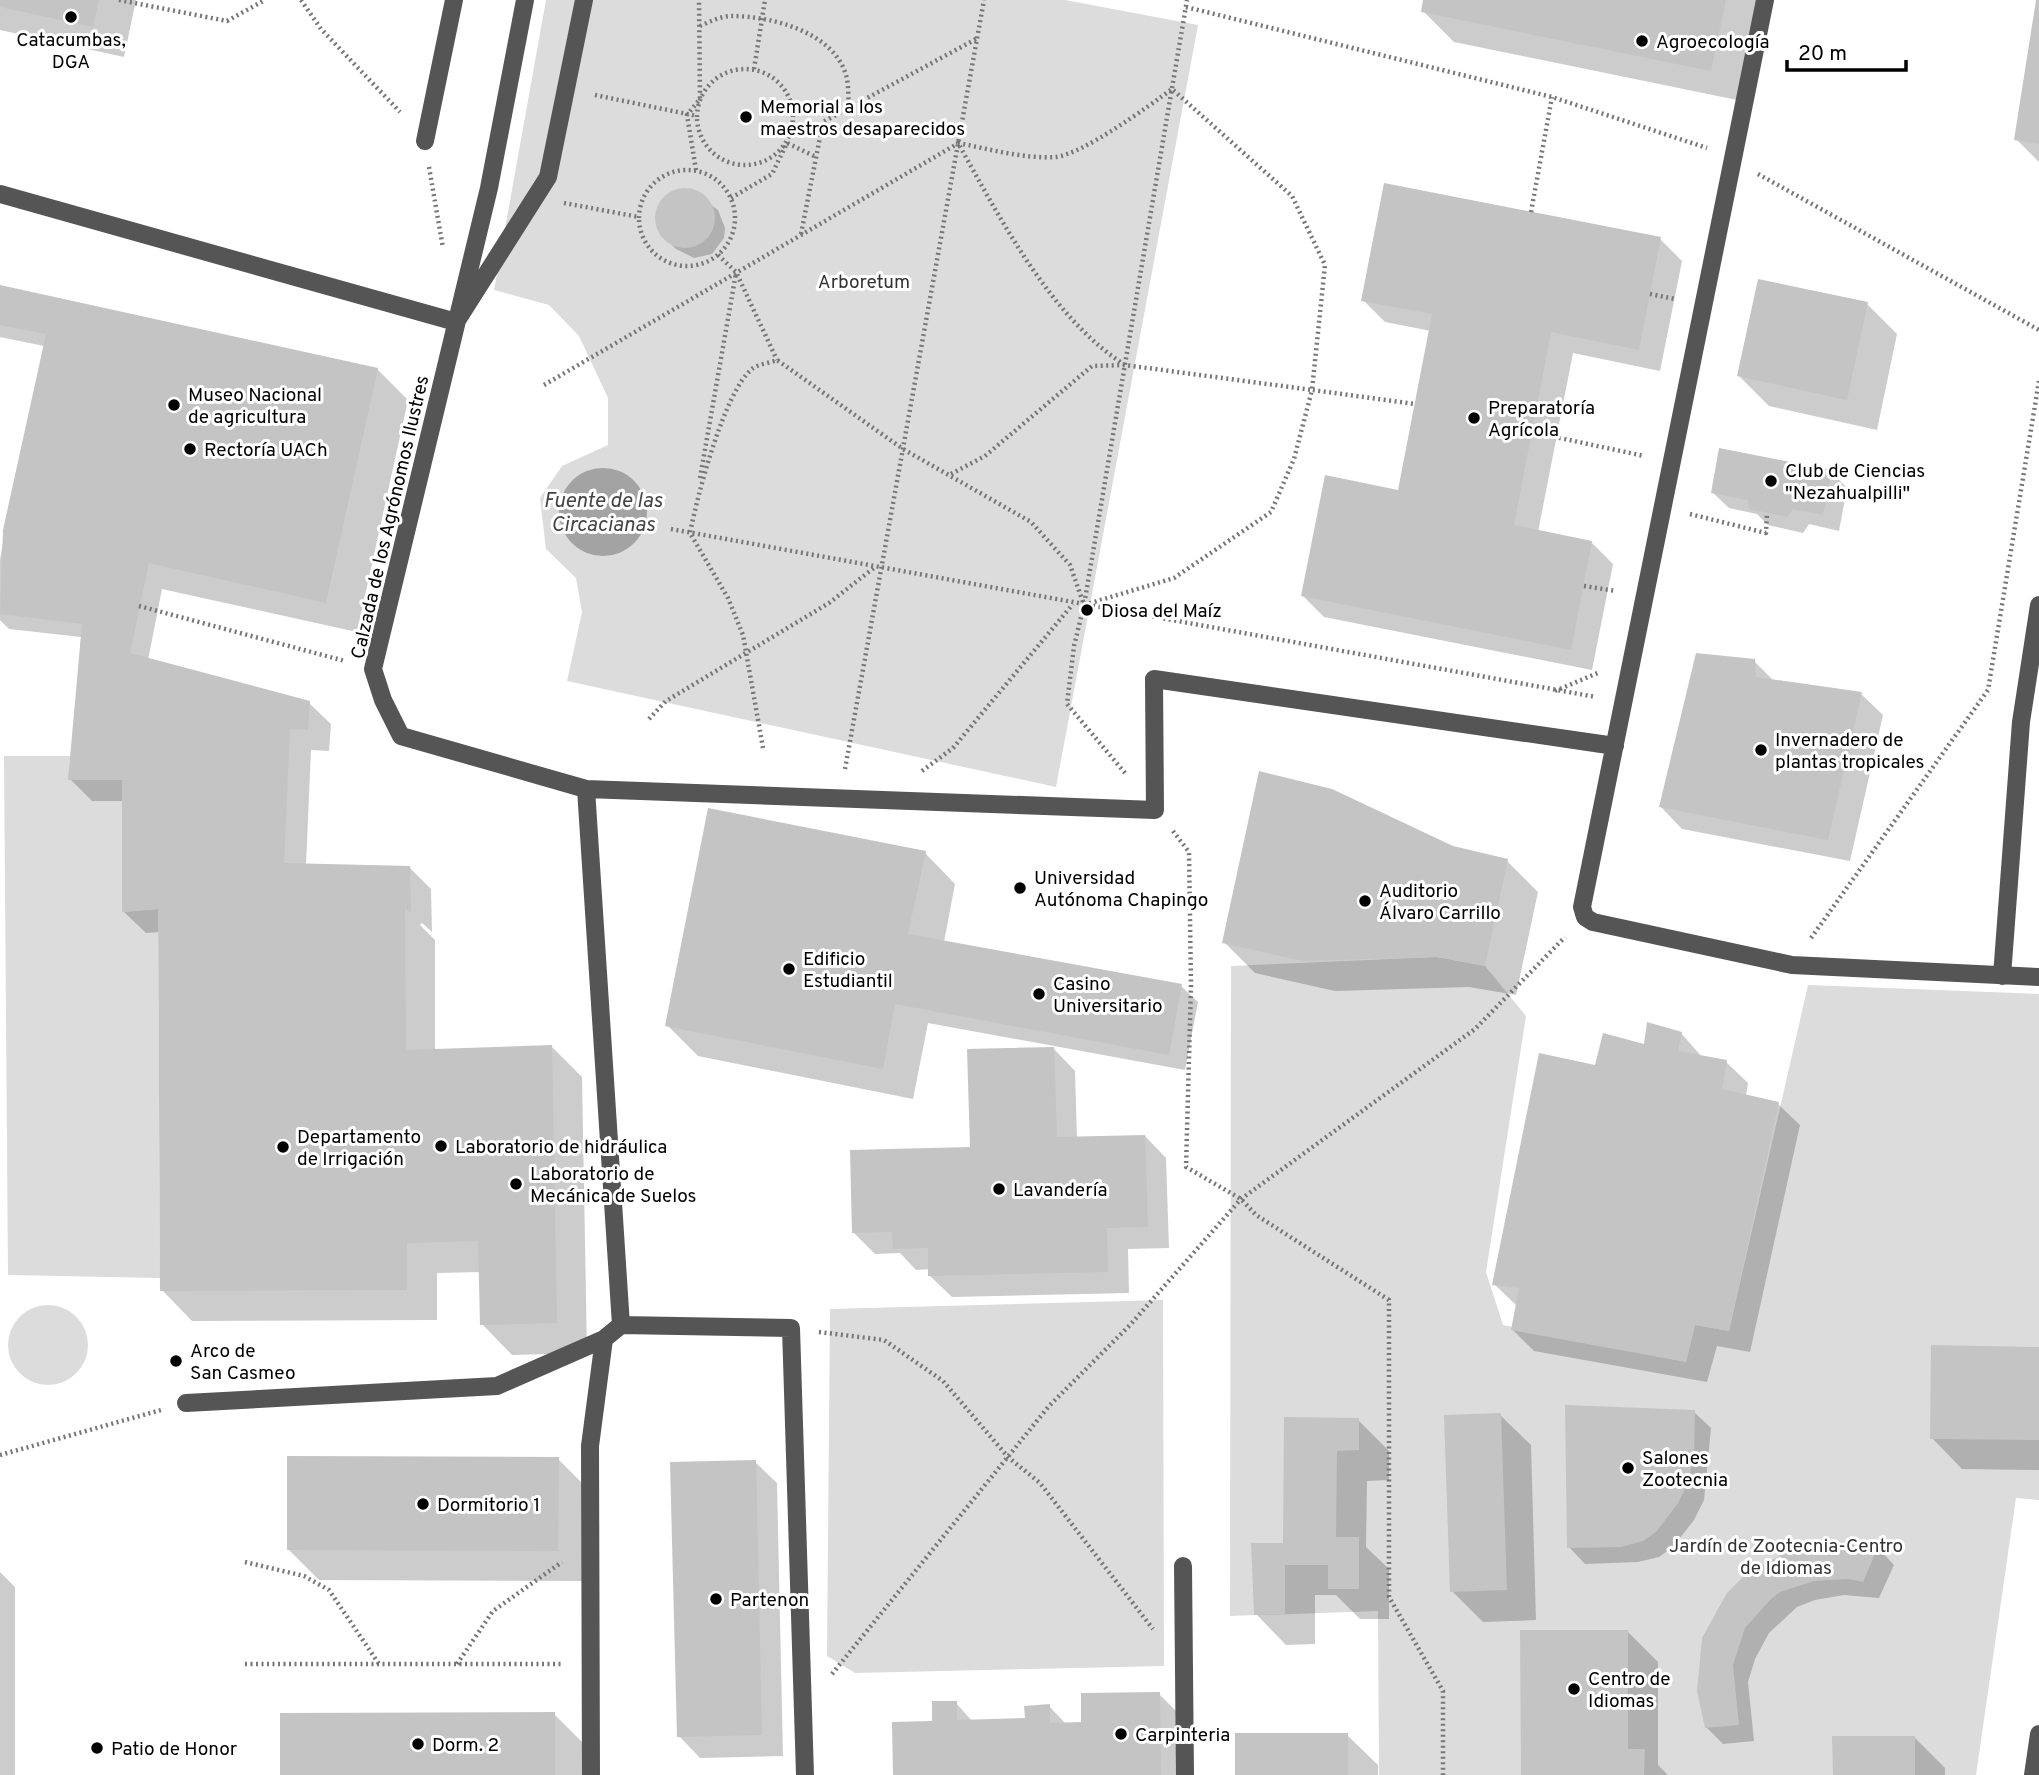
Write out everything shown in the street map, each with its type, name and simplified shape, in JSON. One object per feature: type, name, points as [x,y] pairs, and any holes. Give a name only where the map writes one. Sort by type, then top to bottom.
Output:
[{"type":"street","points":[[425,141],[454,0]]},
{"type":"street","name":"Calzada de los Agrónomos Ilustres","points":[[525,0],[489,188],[373,668],[383,700],[401,736],[586,789]]},
{"type":"street","name":"Calzada de los Agrónomos Ilustres","points":[[456,322],[548,177],[584,0]]},
{"type":"street","points":[[1765,0],[1582,907],[1585,917],[1593,922],[1792,965],[2039,978]]},
{"type":"street","points":[[0,194],[456,322]]},
{"type":"street","points":[[2001,976],[2021,722],[2039,606]]},
{"type":"street","points":[[621,1325],[586,789],[1156,810],[1154,679],[1615,746]]},
{"type":"street","points":[[186,1403],[497,1386],[604,1339],[621,1325],[791,1328],[805,1775]]},
{"type":"street","points":[[591,1775],[593,1545],[590,1446],[604,1339]]},
{"type":"street","points":[[1183,1566],[1185,1775]]},
{"type":"street","points":[[2033,1775],[2039,1734]]},
{"type":"path","points":[[119,0],[227,22],[265,0]]},
{"type":"path","points":[[699,0],[700,99],[697,116],[699,132],[707,148],[719,158],[748,166],[764,162],[787,143]]},
{"type":"path","points":[[754,69],[765,0]]},
{"type":"path","points":[[845,769],[878,567],[903,449],[984,0]]},
{"type":"path","points":[[1187,0],[1084,605],[1074,646],[1067,704],[1189,852],[1191,986],[1186,1167],[1241,1199],[1256,1215],[1389,1300],[1389,1597],[1443,1691],[1443,1775]]},
{"type":"path","points":[[1186,7],[1552,97],[1720,152],[2039,330]]},
{"type":"path","points":[[699,26],[728,16],[790,25],[835,54],[846,75],[849,108]]},
{"type":"path","points":[[801,234],[823,122],[977,39]]},
{"type":"path","points":[[696,170],[687,115],[708,85],[722,74],[737,69],[754,69],[781,84],[789,97],[793,120],[787,143],[772,174],[731,198]]},
{"type":"path","points":[[544,385],[958,143],[1007,153],[1057,157],[1120,127],[1172,89]]},
{"type":"path","points":[[1084,605],[1174,578],[1271,512],[1294,460],[1311,390],[1325,265],[1292,197],[1172,89]]},
{"type":"path","points":[[586,93],[697,116]]},
{"type":"path","points":[[1531,212],[1552,97]]},
{"type":"path","points":[[787,143],[816,157]]},
{"type":"path","points":[[958,143],[995,210],[1060,305],[1106,354],[1125,365]]},
{"type":"path","points":[[679,169],[696,170],[711,175],[731,198],[734,229],[729,243],[718,255],[690,267],[674,265],[660,259],[649,248],[641,233],[641,200],[650,186],[663,175],[679,169]]},
{"type":"path","points":[[718,255],[736,272],[778,360],[903,449],[1031,522],[1070,565],[1084,605]]},
{"type":"path","points":[[736,272],[690,533],[728,598],[745,651],[763,748]]},
{"type":"path","points":[[1650,294],[1682,300]]},
{"type":"path","points":[[698,491],[736,389],[752,368],[778,360]]},
{"type":"path","points":[[950,474],[985,456],[1091,366],[1125,365],[1415,404]]},
{"type":"path","points":[[1792,965],[1988,690],[2039,381]]},
{"type":"path","points":[[1532,432],[1652,457]]},
{"type":"path","points":[[1662,507],[1766,533],[1767,513]]},
{"type":"path","points":[[671,529],[1555,691],[1623,701]]},
{"type":"path","points":[[649,719],[666,701],[745,651],[829,603],[878,567]]},
{"type":"path","points":[[1584,586],[1618,592]]},
{"type":"path","points":[[914,777],[953,748],[1073,603]]},
{"type":"path","points":[[139,606],[373,668]]},
{"type":"path","points":[[1555,691],[1606,670]]},
{"type":"path","points":[[804,1707],[1049,1406],[1130,1325],[1241,1199],[1475,1029],[1585,917]]},
{"type":"path","points":[[791,1328],[884,1340],[943,1381],[1008,1457],[1040,1483],[1183,1669]]},
{"type":"path","points":[[0,1455],[186,1403]]},
{"type":"path","points":[[456,1665],[493,1611],[580,1549],[593,1545]]},
{"type":"path","points":[[245,1562],[304,1576],[330,1590],[379,1665]]},
{"type":"path","points":[[245,1664],[590,1664]]},
{"type":"green space","name":"Arboretum","points":[[546,0],[1065,0],[1198,25],[1056,787],[567,681],[582,612],[576,578],[546,549],[540,498],[562,466],[608,445],[608,398],[579,336],[549,305],[494,290]]},
{"type":"green space","points":[[4,756],[70,756],[69,780],[122,780],[122,912],[158,909],[160,1278],[8,1275]]},
{"type":"green space","name":"Jardín de Zootecnia-Centro de Idiomas","points":[[1437,957],[1485,966],[1526,1016],[1486,1272],[1503,1325],[1686,1362],[1695,1325],[1729,1331],[1808,985],[2039,994],[2039,1500],[2016,1498],[1976,1775],[1379,1775],[1378,1611],[1230,1616],[1231,966]]},
{"type":"green space","points":[[1163,1300],[1164,1666],[855,1673],[827,1656],[830,1309]]},
{"type":"green space","points":[[40,1305],[56,1305],[77,1316],[88,1337],[88,1353],[77,1374],[56,1385],[40,1385],[26,1379],[14,1367],[8,1353],[8,1337],[14,1323],[26,1311]]},
{"type":"water","name":"Fuente de las Circacianas","points":[[603,468],[620,472],[634,481],[643,495],[647,512],[643,529],[634,543],[620,552],[603,556],[586,552],[572,543],[563,529],[559,512],[563,495],[572,481],[586,472]]},
{"type":"building","name":"Catacumbas, DGA","points":[[0,0],[99,0],[93,27],[0,7]]},
{"type":"building","name":"Agroecología","points":[[1423,0],[1726,0],[1711,71],[1421,12]]},
{"type":"building","points":[[2036,0],[2039,0],[2039,144],[2014,140]]},
{"type":"building","name":"Preparatoría Agrícola","points":[[1384,183],[1661,237],[1639,350],[1551,332],[1514,525],[1592,541],[1571,650],[1301,596],[1325,475],[1398,490],[1432,314],[1361,301]]},
{"type":"building","points":[[685,188],[702,193],[710,201],[715,218],[710,235],[702,243],[685,248],[668,243],[660,235],[655,218],[660,201],[668,193]]},
{"type":"building","points":[[1758,279],[1868,302],[1847,400],[1737,376]]},
{"type":"building","points":[[0,285],[378,368],[326,603],[149,563],[130,653],[310,701],[308,730],[290,729],[284,863],[410,866],[411,913],[405,908],[406,1050],[552,1045],[557,1323],[480,1325],[478,1241],[407,1243],[407,1290],[160,1291],[158,909],[122,912],[122,780],[68,780],[82,624],[0,614],[3,530],[46,334],[0,325]]},
{"type":"building","name":"Club de Ciencias \"Nezahualpilli\"","points":[[1719,448],[1832,470],[1823,515],[1793,509],[1787,517],[1749,509],[1748,500],[1711,493]]},
{"type":"building","name":"Invernadero de plantas tropicales","points":[[1696,653],[1755,659],[1756,677],[1862,692],[1828,840],[1659,807]]},
{"type":"building","name":"Auditorio Álvaro Carrillo","points":[[1259,771],[1332,789],[1453,846],[1508,859],[1485,966],[1437,957],[1303,961],[1222,943]]},
{"type":"building","name":"Edificio Estudiantil","points":[[708,808],[926,851],[908,934],[1182,984],[1169,1055],[895,1004],[883,1069],[665,1026]]},
{"type":"building","points":[[1647,1022],[1682,1032],[1678,1051],[1727,1060],[1722,1089],[1779,1102],[1729,1331],[1695,1325],[1686,1362],[1511,1330],[1519,1288],[1492,1285],[1539,1053],[1595,1065],[1603,1033],[1644,1044]]},
{"type":"building","name":"Lavandería","points":[[1054,1047],[1057,1137],[1145,1135],[1148,1227],[1107,1228],[1108,1272],[928,1276],[928,1248],[893,1249],[892,1232],[852,1233],[850,1150],[970,1147],[967,1049]]},
{"type":"building","points":[[1931,1345],[2039,1347],[2039,1440],[1930,1439]]},
{"type":"building","name":"Salones Zootecnia","points":[[1565,1405],[1695,1410],[1694,1454],[1688,1483],[1678,1503],[1657,1531],[1643,1541],[1621,1547],[1567,1548]]},
{"type":"building","points":[[1501,1413],[1507,1590],[1450,1592],[1444,1415]]},
{"type":"building","points":[[1284,1417],[1359,1418],[1359,1450],[1337,1451],[1336,1537],[1359,1537],[1359,1589],[1328,1589],[1328,1565],[1285,1565],[1285,1614],[1254,1615],[1251,1543],[1283,1543]]},
{"type":"building","name":"Dormitorio 1","points":[[287,1456],[559,1457],[558,1551],[287,1550]]},
{"type":"building","name":"Partenon","points":[[756,1460],[762,1735],[677,1737],[670,1462]]},
{"type":"building","points":[[1848,1541],[1878,1547],[1863,1582],[1848,1579],[1814,1581],[1780,1592],[1770,1600],[1745,1628],[1733,1665],[1739,1725],[1705,1728],[1697,1691],[1702,1638],[1727,1593],[1746,1574],[1794,1548]]},
{"type":"building","name":"Centro de Idiomas","points":[[1520,1630],[1628,1630],[1628,1749],[1645,1749],[1644,1775],[1521,1775]]},
{"type":"building","points":[[1160,1692],[1161,1775],[893,1775],[892,1722],[932,1721],[932,1701],[957,1701],[957,1720],[1025,1718],[1024,1706],[1050,1704],[1050,1723],[1081,1722],[1081,1693]]},
{"type":"building","name":"Dorm. 2","points":[[555,1712],[555,1775],[280,1775],[280,1713]]},
{"type":"building","points":[[1235,1733],[1348,1733],[1348,1775],[1235,1775]]},
{"type":"building","points":[[1832,1736],[1915,1736],[1915,1775],[1833,1775]]},
{"type":"place","name":"Catacumbas, DGA","points":[[71,17]]},
{"type":"place","name":"Agroecología","points":[[1642,41]]},
{"type":"place","name":"Memorial a los maestros desaparecidos","points":[[746,117]]},
{"type":"place","name":"Museo Nacional de agricultura","points":[[174,405]]},
{"type":"place","name":"Preparatoría Agrícola","points":[[1474,418]]},
{"type":"place","name":"Rectoría UACh","points":[[190,449]]},
{"type":"place","name":"Club de Ciencias \"Nezahualpilli\"","points":[[1771,481]]},
{"type":"place","name":"Diosa del Maíz","points":[[1087,610]]},
{"type":"place","name":"Invernadero de plantas tropicales","points":[[1761,750]]},
{"type":"place","name":"Universidad Autónoma Chapingo","points":[[1020,888]]},
{"type":"place","name":"Auditorio Álvaro Carrillo","points":[[1365,901]]},
{"type":"place","name":"Edificio Estudiantil","points":[[789,969]]},
{"type":"place","name":"Casino Universitario","points":[[1039,994]]},
{"type":"place","name":"Laboratorio de hidráulica","points":[[441,1146]]},
{"type":"place","name":"Departamento de Irrigación","points":[[283,1147]]},
{"type":"place","name":"Laboratorio de Mecánica de Suelos","points":[[516,1184]]},
{"type":"place","name":"Lavandería","points":[[999,1189]]},
{"type":"place","name":"Arco de San Casmeo","points":[[176,1361]]},
{"type":"place","name":"Salones Zootecnia","points":[[1628,1468]]},
{"type":"place","name":"Dormitorio 1","points":[[423,1504]]},
{"type":"place","name":"Partenon","points":[[716,1599]]},
{"type":"place","name":"Centro de Idiomas","points":[[1574,1689]]},
{"type":"place","name":"Carpinteria","points":[[1121,1734]]},
{"type":"place","name":"Dorm. 2","points":[[418,1744]]},
{"type":"place","name":"Patio de Honor","points":[[97,1748]]}]
